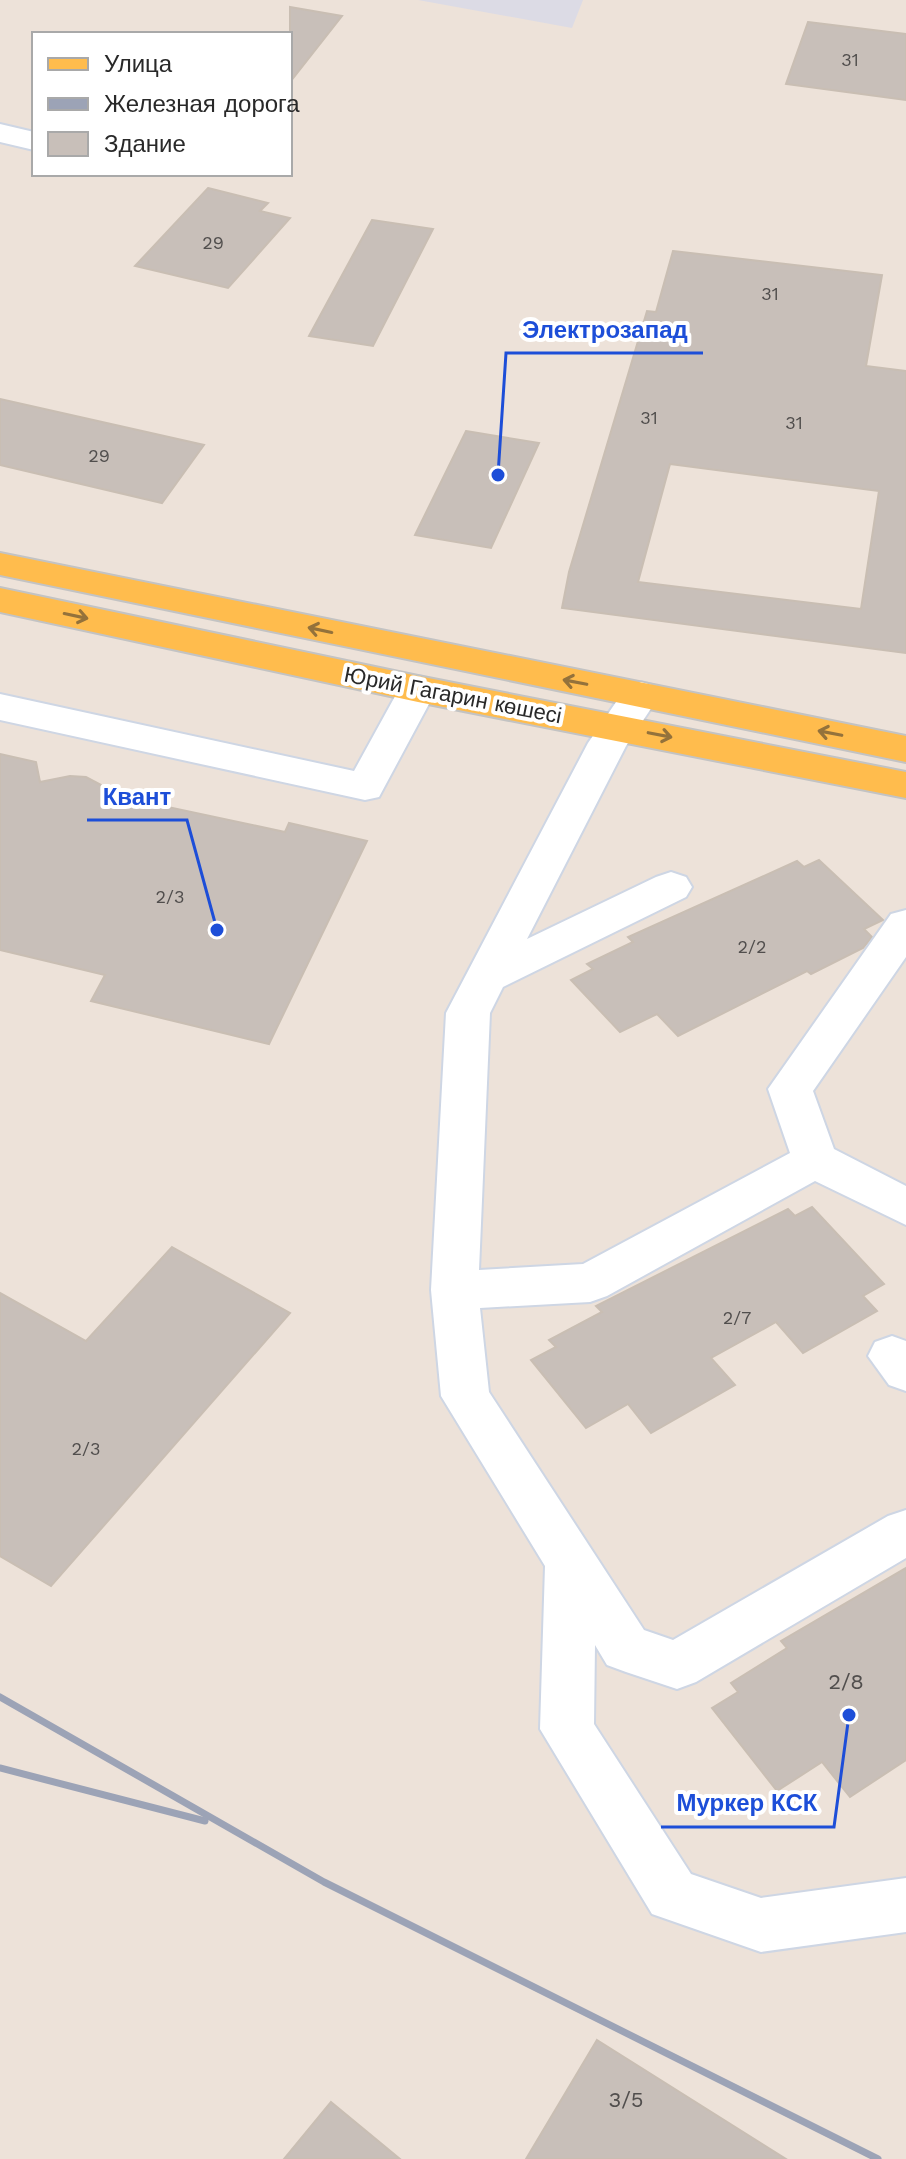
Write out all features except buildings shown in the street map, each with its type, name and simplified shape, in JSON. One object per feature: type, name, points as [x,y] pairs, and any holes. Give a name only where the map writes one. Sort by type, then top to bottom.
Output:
[{"type":"main road","name":"Юрий Гагарин көшесі","points":[[0,564],[630,711],[906,785]]},
{"type":"main road","name":"Юрий Гагарин көшесі","points":[[0,600],[418,689],[630,711],[906,749]]},
{"type":"lane","points":[[0,133],[32,141]]},
{"type":"lane","points":[[0,707],[365,787],[418,689]]},
{"type":"lane","points":[[630,711],[468,1013],[455,1290],[465,1396],[626,1648],[677,1665],[906,1532]]},
{"type":"lane","points":[[486,977],[671,887]]},
{"type":"lane","points":[[906,925],[790,1089],[815,1160],[906,1207]]},
{"type":"lane","points":[[455,1290],[590,1283],[815,1160]]},
{"type":"lane","points":[[571,1560],[567,1729],[672,1895],[761,1925],[906,1905]]},
{"type":"shaded area","points":[[418,0],[583,0],[572,28]]},
{"type":"railway","points":[[0,1697],[324,1882],[878,2159]]},
{"type":"railway","points":[[0,1768],[205,1821]]},
{"type":"place","name":"Электрозапад","points":[[498,475]]},
{"type":"place","name":"Квант","points":[[217,930]]},
{"type":"place","name":"Муркер КСК","points":[[849,1715]]}]
